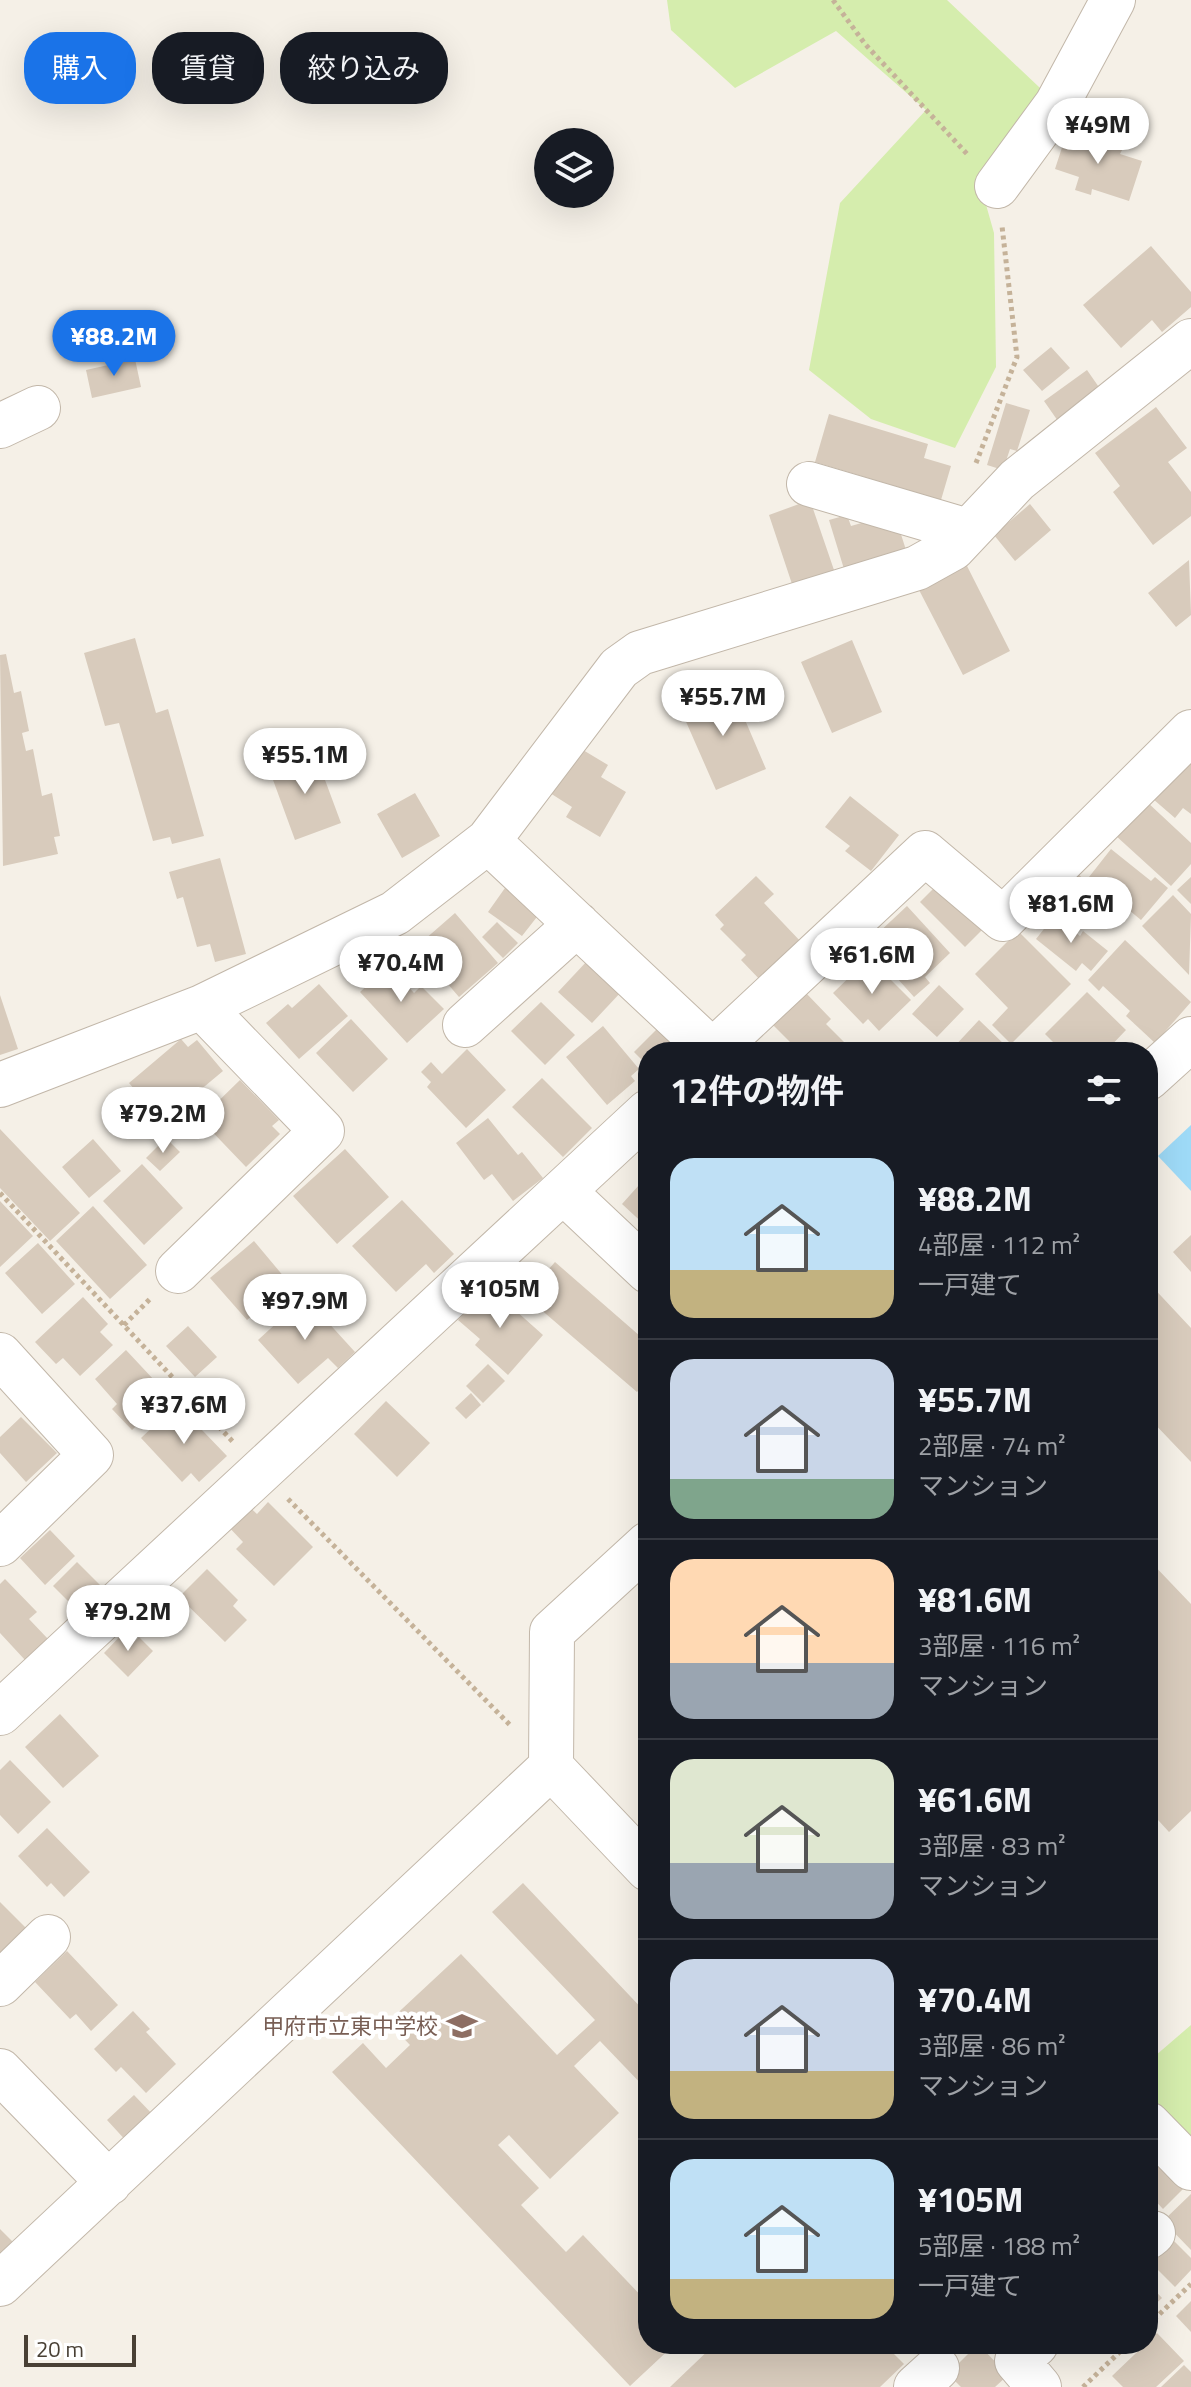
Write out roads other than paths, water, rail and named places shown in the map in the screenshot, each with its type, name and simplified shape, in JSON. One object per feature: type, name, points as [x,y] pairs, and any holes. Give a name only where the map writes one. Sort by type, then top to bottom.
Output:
[{"type":"street","points":[[997,186],[1057,104],[1113,0]]},
{"type":"street","points":[[0,1085],[202,1007],[395,913],[488,841],[619,668],[640,653],[917,568],[953,548],[1017,480],[1191,341]]},
{"type":"street","points":[[809,484],[968,531]]},
{"type":"street","points":[[724,1042],[925,853],[1003,919],[1191,732]]},
{"type":"street","points":[[488,841],[702,1042]]},
{"type":"street","points":[[465,1025],[577,924]]},
{"type":"street","points":[[178,1271],[322,1131],[202,1007]]},
{"type":"street","points":[[1158,1069],[1191,1039]]},
{"type":"street","points":[[0,1713],[638,1121]]},
{"type":"street","points":[[563,1191],[638,1262]]},
{"type":"street","points":[[0,1355],[91,1455],[0,1544]]},
{"type":"street","points":[[638,1553],[552,1632],[551,1767],[638,1858]]},
{"type":"street","points":[[0,2284],[551,1767]]},
{"type":"street","points":[[0,1984],[48,1937]]},
{"type":"street","points":[[0,2071],[109,2183]]},
{"type":"street","points":[[1158,2134],[1191,2168]]},
{"type":"water","points":[[1191,1125],[1191,1191],[1158,1156]]},
{"type":"place","name":"甲府市立東中学校","points":[[462,2026]]}]
